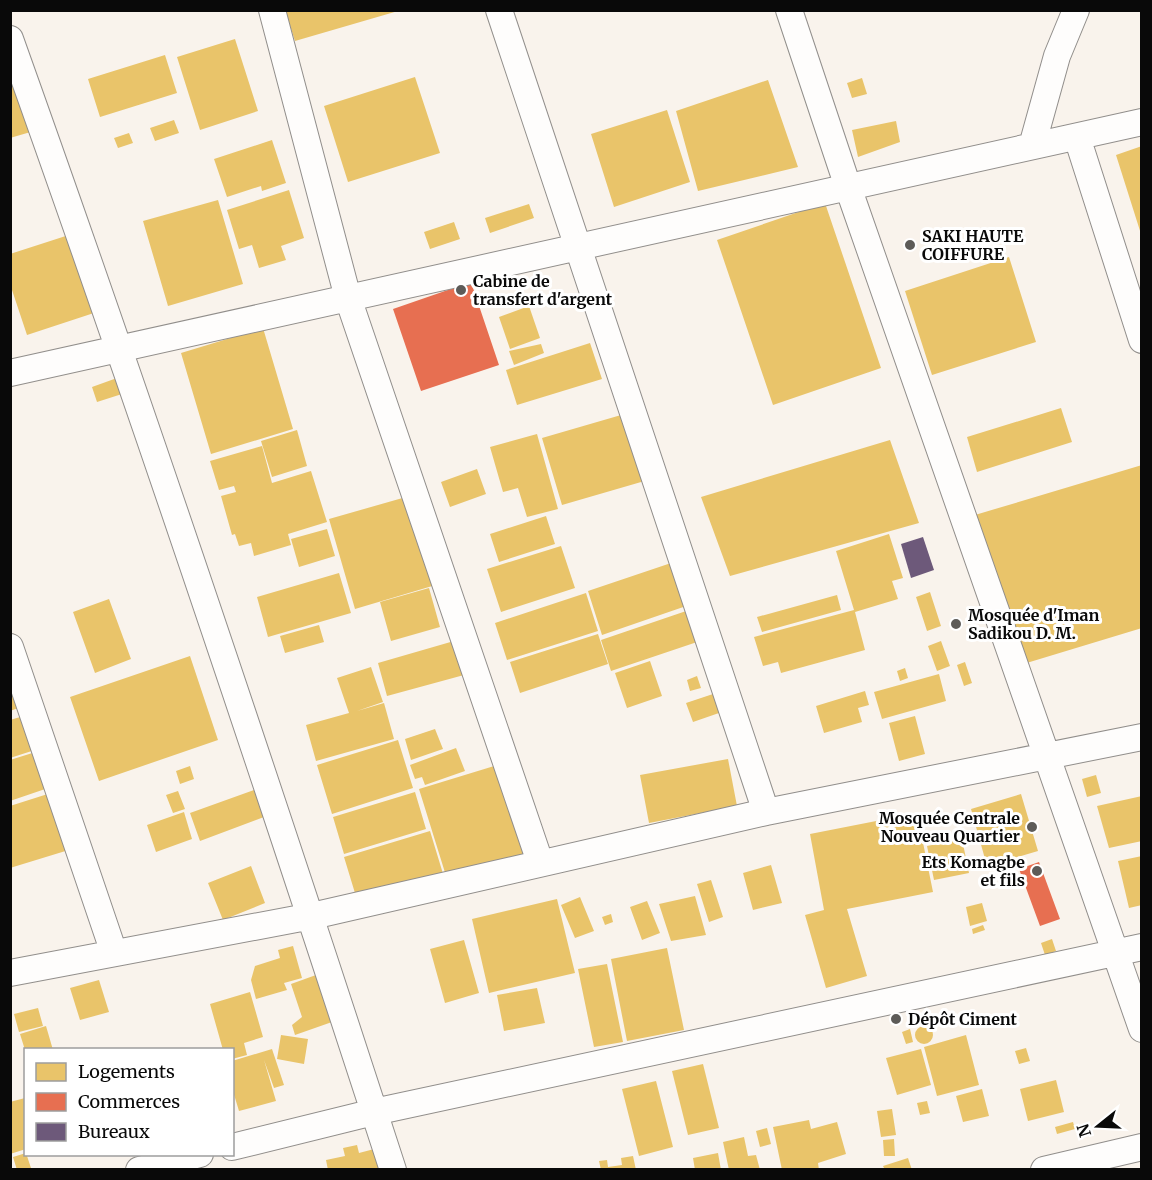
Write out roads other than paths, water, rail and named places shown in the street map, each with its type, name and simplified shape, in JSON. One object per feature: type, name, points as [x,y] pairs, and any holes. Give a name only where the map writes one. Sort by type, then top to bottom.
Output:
[{"type":"street","points":[[272,10],[348,298],[540,862]]},
{"type":"street","points":[[499,10],[766,812]]},
{"type":"street","points":[[789,10],[848,187],[1142,1029]]},
{"type":"street","points":[[1032,147],[1057,56],[1076,10]]},
{"type":"street","points":[[10,39],[121,349],[312,916],[393,1170]]},
{"type":"street","points":[[10,373],[1142,122]]},
{"type":"street","points":[[1077,137],[1142,340]]},
{"type":"street","points":[[10,647],[114,952]]},
{"type":"street","points":[[10,973],[312,916],[766,812],[1047,758],[1142,737]]},
{"type":"street","points":[[234,1146],[374,1112],[1142,947]]},
{"type":"street","points":[[1044,1170],[1142,1147]]},
{"type":"street","points":[[139,1170],[196,1156]]},
{"type":"place","name":"SAKI HAUTE COIFFURE","points":[[910,245]]},
{"type":"place","name":"Cabine de transfert d'argent","points":[[461,290]]},
{"type":"place","name":"Mosquée d'Iman Sadikou D. M.","points":[[956,624]]},
{"type":"place","name":"Mosquée Centrale Nouveau Quartier","points":[[1032,827]]},
{"type":"place","name":"Ets Komagbe et fils","points":[[1037,871]]},
{"type":"place","name":"Dépôt Ciment","points":[[896,1019]]}]
